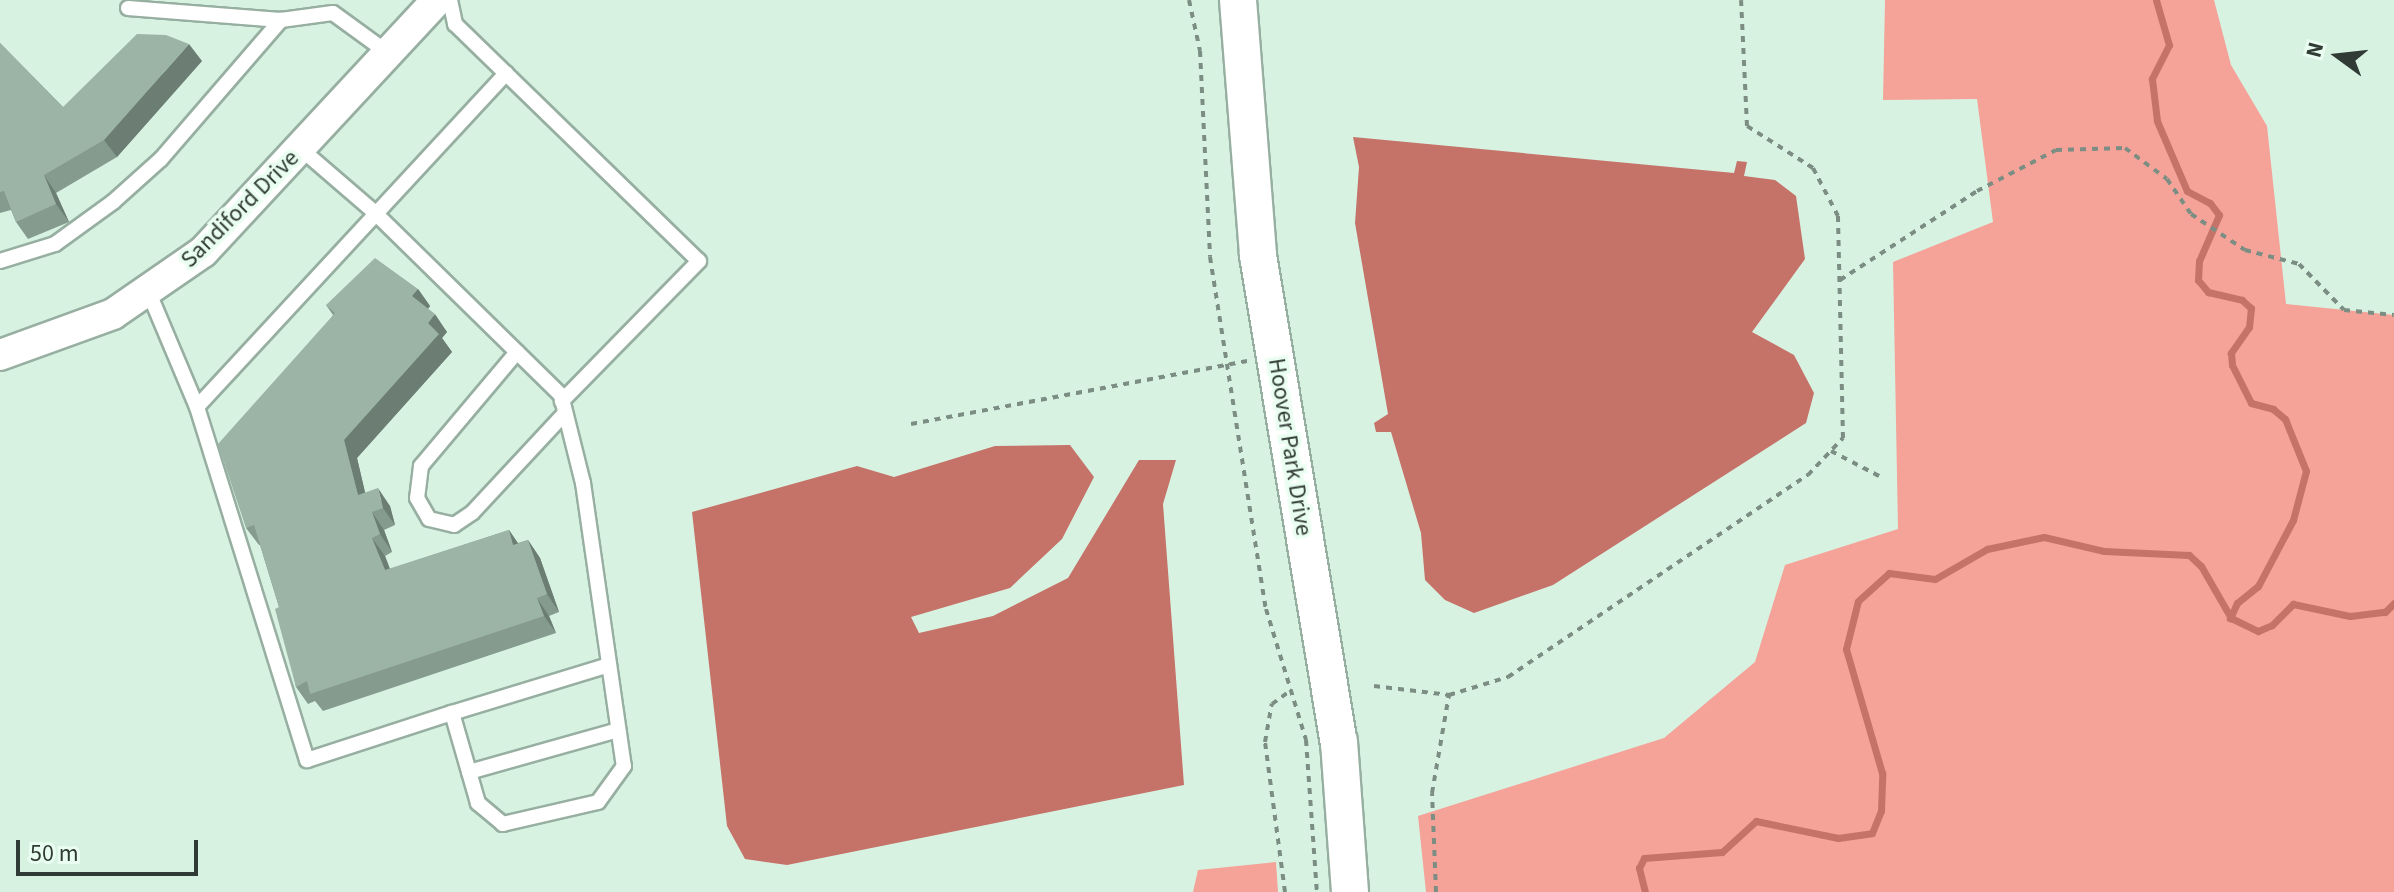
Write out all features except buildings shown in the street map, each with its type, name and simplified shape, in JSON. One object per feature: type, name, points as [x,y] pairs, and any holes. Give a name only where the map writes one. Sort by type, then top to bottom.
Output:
[{"type":"street","name":"Sandiford Drive","points":[[0,355],[113,314],[149,293],[203,252],[437,0]]},
{"type":"street","name":"Hoover Park Drive","points":[[1238,0],[1258,255],[1339,742],[1350,892]]},
{"type":"lane","points":[[450,0],[455,24],[699,261],[564,407],[472,513],[454,525],[429,519],[417,498],[421,466],[517,352]]},
{"type":"lane","points":[[128,8],[281,20],[333,13],[388,53]]},
{"type":"lane","points":[[0,261],[55,244],[113,202],[161,159],[281,20]]},
{"type":"lane","points":[[197,407],[373,211],[506,73]]},
{"type":"lane","points":[[300,148],[373,211],[517,352],[564,407],[583,483],[624,766],[598,802],[503,824],[478,803],[452,713]]},
{"type":"lane","points":[[149,293],[197,407],[307,760],[609,665]]},
{"type":"lane","points":[[469,772],[618,730]]},
{"type":"path","points":[[1189,0],[1200,51],[1210,257],[1266,609],[1306,740],[1317,892]]},
{"type":"path","points":[[1374,686],[1449,695],[1508,677],[1808,475],[1843,438],[1838,216],[1813,168],[1747,126],[1741,0]]},
{"type":"path","points":[[1840,280],[1977,191],[2056,150],[2125,148],[2167,179],[2199,220],[2245,250],[2299,264],[2344,310],[2394,315]]},
{"type":"path","points":[[911,424],[1275,356]]},
{"type":"path","points":[[1831,451],[1881,477]]},
{"type":"path","points":[[1285,892],[1265,742],[1272,704],[1291,690]]},
{"type":"path","points":[[1436,892],[1432,793],[1449,695]]},
{"type":"shaded area","points":[[1885,0],[2214,0],[2231,65],[2267,126],[2286,304],[2394,315],[2394,892],[1426,892],[1418,816],[1664,738],[1755,662],[1785,565],[1898,529],[1893,262],[1993,222],[1977,99],[1883,100]]},
{"type":"shaded area","points":[[1353,137],[1734,173],[1737,161],[1747,162],[1744,176],[1775,180],[1796,196],[1805,259],[1752,332],[1794,355],[1814,393],[1806,423],[1553,585],[1474,613],[1445,600],[1425,580],[1421,533],[1391,432],[1376,432],[1374,423],[1388,414],[1355,223],[1359,167]]},
{"type":"shaded area","points":[[1070,445],[1094,477],[1062,539],[1010,588],[911,617],[919,633],[993,616],[1068,578],[1139,460],[1176,460],[1163,504],[1184,785],[787,865],[745,859],[727,826],[692,512],[857,466],[894,477],[995,446]]},
{"type":"shaded area","points":[[1276,862],[1278,892],[1193,892],[1198,870]]},
{"type":"waterway","points":[[2156,0],[2169,45],[2152,79],[2157,121],[2187,191],[2210,203],[2219,215],[2199,261],[2198,280],[2208,292],[2242,300],[2251,308],[2249,327],[2231,353],[2232,365],[2251,403],[2273,409],[2285,419],[2306,471],[2293,520],[2258,586],[2237,603],[2230,618]]},
{"type":"waterway","points":[[1645,892],[1639,868],[1644,858],[1722,852],[1756,821],[1838,838],[1872,833],[1881,811],[1882,773],[1846,649],[1858,601],[1889,573],[1935,579],[1987,549],[2044,537],[2104,551],[2189,555],[2201,566],[2231,618],[2258,631],[2272,625],[2293,604],[2350,616],[2385,612],[2394,603]]}]
